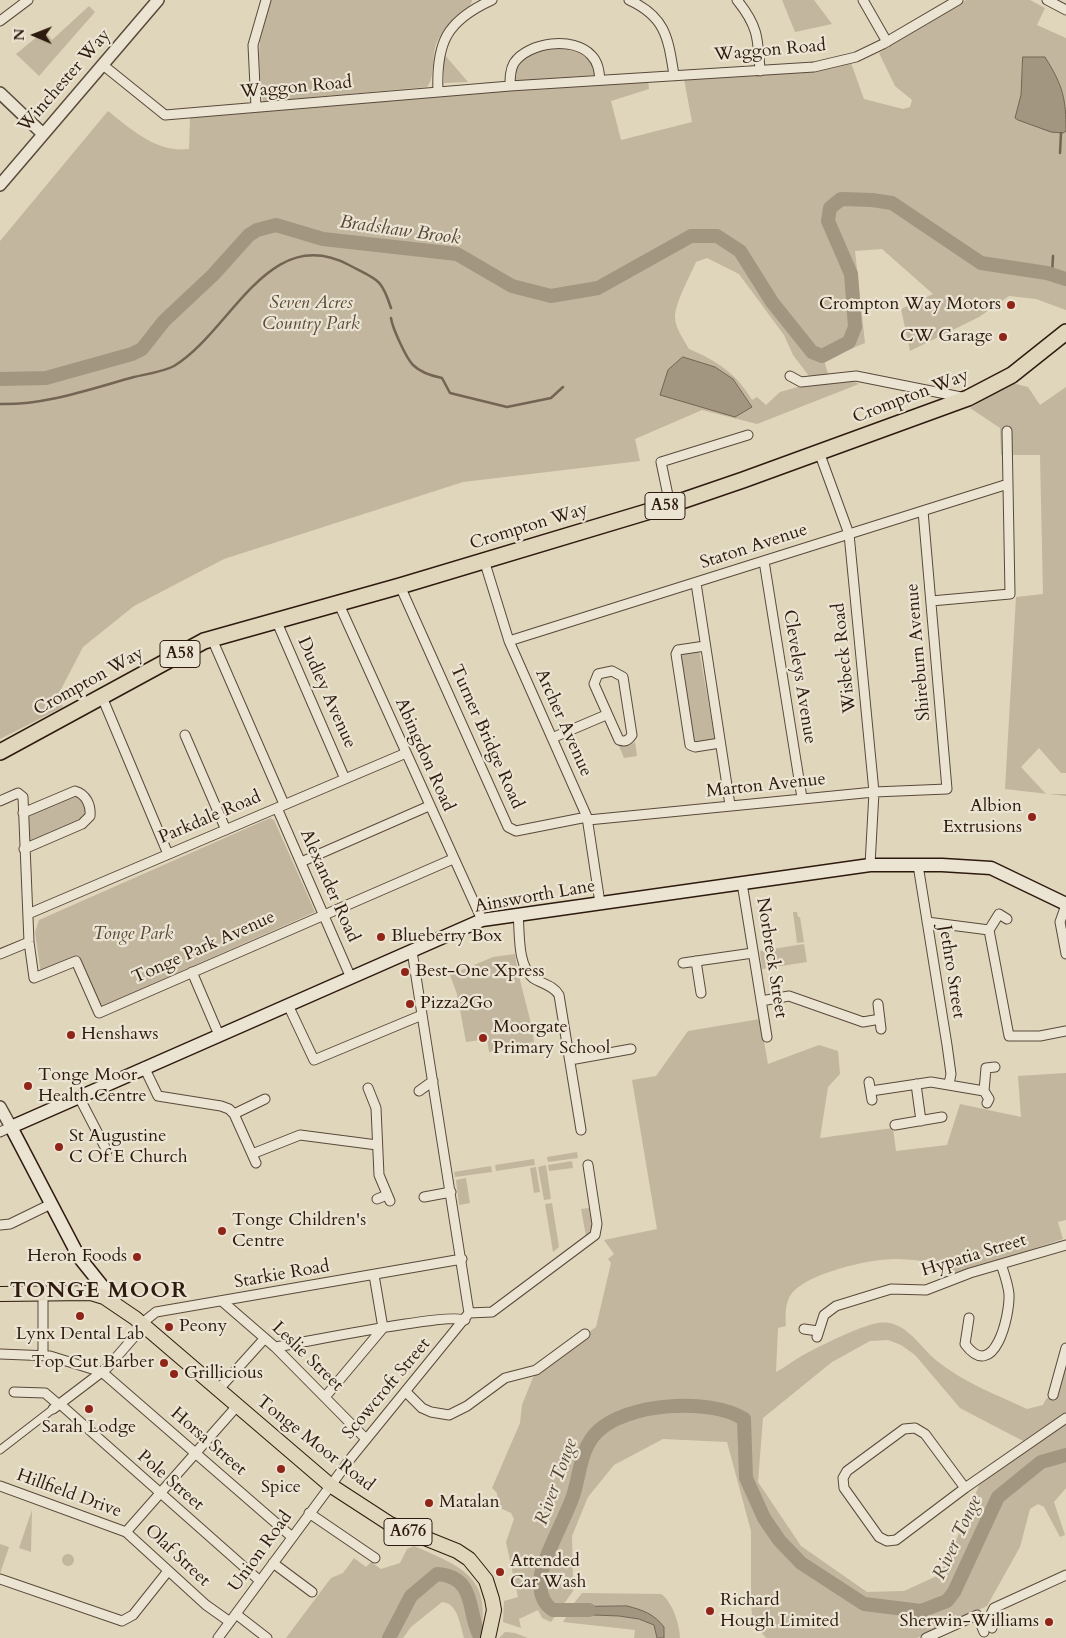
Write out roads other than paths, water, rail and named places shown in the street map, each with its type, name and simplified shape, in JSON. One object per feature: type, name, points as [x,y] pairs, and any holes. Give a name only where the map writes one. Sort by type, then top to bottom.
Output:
[{"type":"highway","name":"Crompton Way","points":[[0,752],[212,639],[400,586],[670,505],[819,452],[968,398],[1012,375],[1066,332]]},
{"type":"main road","name":"Ainsworth Lane","points":[[5,1130],[144,1067],[482,920],[870,865],[918,864],[991,868],[1066,904]]},
{"type":"main road","points":[[5,1130],[89,1272],[120,1309]]},
{"type":"main road","points":[[88,1297],[89,1272]]},
{"type":"main road","name":"Tonge Moor Road","points":[[0,1294],[104,1297],[142,1324],[330,1485],[390,1524],[457,1551],[469,1558],[481,1571],[490,1589],[494,1610],[490,1632]]},
{"type":"street","points":[[0,21],[28,0]]},
{"type":"street","name":"Winchester Way","points":[[0,185],[158,0]]},
{"type":"street","points":[[256,107],[253,45],[266,0]]},
{"type":"street","points":[[629,0],[654,14],[664,27],[674,75]]},
{"type":"street","points":[[737,0],[752,19],[758,44],[760,71]]},
{"type":"street","points":[[863,0],[887,42]]},
{"type":"street","name":"Waggon Road","points":[[103,65],[165,115],[510,86],[814,67],[856,56],[887,42],[958,0]]},
{"type":"street","points":[[1047,0],[1065,8]]},
{"type":"street","points":[[438,92],[437,65],[440,48],[448,33],[486,1]]},
{"type":"street","points":[[510,86],[510,72],[513,64],[520,57],[539,46],[551,44],[574,46],[591,54],[598,64],[600,80]]},
{"type":"street","points":[[0,93],[43,134]]},
{"type":"street","points":[[790,376],[801,382],[856,376],[968,398]]},
{"type":"street","points":[[931,601],[1010,594],[1007,431]]},
{"type":"street","points":[[670,505],[661,462],[748,435]]},
{"type":"street","name":"Wisbeck Road","points":[[819,452],[849,534],[874,792],[870,865]]},
{"type":"street","name":"Staton Avenue","points":[[509,640],[1008,484]]},
{"type":"street","name":"Shireburn Avenue","points":[[923,511],[947,789]]},
{"type":"street","name":"Archer Avenue","points":[[484,560],[509,640],[588,819],[600,903]]},
{"type":"street","name":"Cleveleys Avenue","points":[[764,561],[802,798]]},
{"type":"street","points":[[696,583],[730,805]]},
{"type":"street","name":"Turner Bridge Road","points":[[400,586],[508,827],[516,831],[588,819]]},
{"type":"street","name":"Abingdon Road","points":[[338,602],[482,920]]},
{"type":"street","name":"Dudley Avenue","points":[[276,620],[345,778]]},
{"type":"street","name":"Alexander Road","points":[[212,639],[281,806],[301,862],[351,978]]},
{"type":"street","points":[[705,646],[678,650],[676,654],[690,745],[695,747],[720,743]]},
{"type":"street","points":[[612,671],[623,677],[632,735],[629,740],[619,740],[606,716],[594,684],[598,674],[612,671]]},
{"type":"street","points":[[102,697],[168,854]]},
{"type":"street","points":[[552,738],[606,716]]},
{"type":"street","points":[[185,735],[226,830]]},
{"type":"street","name":"Parkdale Road","points":[[28,914],[406,753]]},
{"type":"street","name":"Marton Avenue","points":[[588,819],[802,798],[874,792],[947,789]]},
{"type":"street","points":[[24,813],[75,791],[84,796],[90,810],[90,816],[82,824],[24,849]]},
{"type":"street","points":[[0,801],[16,794],[22,794],[29,942],[0,954]]},
{"type":"street","points":[[301,862],[429,806]]},
{"type":"street","name":"Tonge Park Avenue","points":[[29,942],[34,978],[76,961],[99,1012],[453,859]]},
{"type":"street","name":"Jethro Street","points":[[918,864],[947,1045],[951,1074],[949,1084]]},
{"type":"street","name":"Norbreck Street","points":[[742,884],[767,1037]]},
{"type":"street","points":[[1066,904],[1060,922],[1066,953]]},
{"type":"street","points":[[518,914],[524,968],[532,977],[554,989],[559,995],[562,1039],[570,1060],[581,1130]]},
{"type":"street","points":[[1007,919],[1000,914],[990,930],[1009,1036],[1040,1036],[1066,1032]]},
{"type":"street","points":[[927,922],[990,930]]},
{"type":"street","points":[[412,950],[462,1259],[467,1317]]},
{"type":"street","points":[[683,963],[753,954]]},
{"type":"street","points":[[696,961],[701,993]]},
{"type":"street","points":[[192,972],[218,1035]]},
{"type":"street","points":[[761,1001],[789,996],[863,1022],[880,1024],[878,1004]]},
{"type":"street","points":[[288,1005],[312,1058],[317,1059],[422,1015]]},
{"type":"street","points":[[570,1060],[631,1049]]},
{"type":"street","points":[[144,1067],[154,1093],[158,1096],[221,1106],[234,1114],[256,1163]]},
{"type":"street","points":[[988,1103],[989,1099],[984,1091],[986,1068],[995,1067]]},
{"type":"street","points":[[419,1091],[433,1081]]},
{"type":"street","points":[[871,1091],[931,1082],[984,1091]]},
{"type":"street","points":[[916,1084],[921,1121]]},
{"type":"street","points":[[368,1088],[369,1100],[376,1108],[379,1175],[388,1198],[377,1199]]},
{"type":"street","points":[[79,1097],[102,1135],[107,1151]]},
{"type":"street","points":[[234,1114],[265,1099]]},
{"type":"street","points":[[0,1107],[5,1130]]},
{"type":"street","points":[[896,1125],[942,1117]]},
{"type":"street","points":[[252,1154],[300,1135],[377,1145]]},
{"type":"street","points":[[275,1347],[383,1328],[492,1312],[595,1234],[597,1224],[588,1165]]},
{"type":"street","points":[[424,1197],[451,1192]]},
{"type":"street","points":[[0,1224],[10,1224],[50,1205]]},
{"type":"street","name":"Hypatia Street","points":[[804,1329],[818,1334],[824,1315],[836,1306],[891,1289],[926,1290],[1001,1264],[1066,1245]]},
{"type":"street","name":"Starkie Road","points":[[142,1324],[154,1313],[462,1259]]},
{"type":"street","points":[[969,1318],[964,1344],[977,1356],[984,1356],[998,1346],[1008,1308],[1009,1293],[1001,1264]]},
{"type":"street","points":[[325,1397],[383,1328],[374,1275]]},
{"type":"street","points":[[43,1354],[48,1295]]},
{"type":"street","name":"Leslie Street","points":[[222,1302],[275,1347],[366,1439]]},
{"type":"street","name":"Scowcroft Street","points":[[330,1485],[467,1317]]},
{"type":"street","points":[[955,1328],[966,1331]]},
{"type":"street","points":[[406,1392],[422,1408],[431,1412],[449,1415],[467,1406],[505,1378],[536,1370],[572,1338],[585,1334]]},
{"type":"street","points":[[0,1450],[102,1372],[134,1337]]},
{"type":"street","points":[[218,1389],[265,1338]]},
{"type":"street","points":[[1053,1395],[1066,1348]]},
{"type":"street","points":[[0,1354],[43,1354],[102,1372]]},
{"type":"street","name":"Horsa Street","points":[[102,1372],[292,1537]]},
{"type":"street","name":"Pole Street","points":[[14,1392],[45,1393],[57,1406],[260,1581]]},
{"type":"street","points":[[126,1532],[237,1406]]},
{"type":"street","points":[[965,1488],[925,1434],[915,1428],[904,1429],[848,1471],[843,1478],[844,1488],[879,1537],[887,1541],[896,1540],[965,1488],[1066,1418]]},
{"type":"street","name":"Union Road","points":[[218,1638],[330,1485]]},
{"type":"street","name":"Hillfield Drive","points":[[0,1486],[126,1532]]},
{"type":"street","points":[[309,1513],[369,1557]]},
{"type":"street","name":"Olaf Street","points":[[126,1532],[206,1605],[233,1618],[265,1638]]},
{"type":"street","points":[[273,1563],[306,1591]]},
{"type":"street","points":[[0,1579],[122,1621],[133,1615],[168,1571]]},
{"type":"street","points":[[926,1638],[977,1615],[988,1630],[989,1618],[994,1608],[1066,1575]]},
{"type":"waterway","points":[[1060,153],[1061,133]]},
{"type":"waterway","name":"Bradshaw Brook","points":[[0,379],[46,378],[132,354],[142,349],[164,321],[213,275],[249,235],[257,230],[276,225],[323,239],[457,254],[512,286],[551,296],[598,288],[691,236],[717,236],[740,251],[772,302],[812,352],[822,356],[849,342],[855,327],[851,274],[828,221],[830,208],[841,199],[892,203],[981,263],[1047,273],[1066,279]]},
{"type":"waterway","points":[[0,404],[17,404],[51,399],[170,368],[195,350],[253,287],[273,269],[296,258],[321,256],[349,265],[372,277],[381,285],[391,308]]},
{"type":"waterway","points":[[1052,274],[1053,256]]},
{"type":"waterway","points":[[391,318],[400,342],[413,365],[423,372],[442,378],[450,393],[507,407],[551,398],[563,387]]},
{"type":"waterway","name":"River Tonge","points":[[589,1610],[553,1610],[550,1608],[541,1594],[541,1572],[570,1505],[587,1446],[597,1432],[610,1422],[627,1415],[647,1409],[668,1406],[690,1406],[729,1412],[744,1419],[746,1478],[764,1518],[779,1540],[801,1563],[864,1604],[921,1611],[947,1601],[954,1592],[998,1497],[1041,1462],[1066,1455]]},
{"type":"waterway","name":"River Tonge","points":[[389,1638],[411,1596],[437,1574],[450,1577],[459,1582],[465,1590],[481,1638]]},
{"type":"place","name":"Crompton Way Motors","points":[[1011,305]]},
{"type":"place","name":"CW Garage","points":[[1003,337]]},
{"type":"place","name":"Albion Extrusions","points":[[1032,817]]},
{"type":"place","name":"Blueberry Box","points":[[381,937]]},
{"type":"place","name":"Best-One Xpress","points":[[405,972]]},
{"type":"place","name":"Pizza2Go","points":[[410,1004]]},
{"type":"place","name":"Henshaws","points":[[71,1035]]},
{"type":"place","name":"Moorgate Primary School","points":[[483,1038]]},
{"type":"place","name":"Tonge Moor Health Centre","points":[[28,1086]]},
{"type":"place","name":"St Augustine C Of E Church","points":[[59,1147]]},
{"type":"place","name":"Tonge Children's Centre","points":[[222,1231]]},
{"type":"place","name":"Heron Foods","points":[[137,1257]]},
{"type":"place","name":"Lynx Dental Lab","points":[[80,1316]]},
{"type":"place","name":"Peony","points":[[169,1327]]},
{"type":"place","name":"Top Cut Barber","points":[[164,1363]]},
{"type":"place","name":"Grillicious","points":[[174,1374]]},
{"type":"place","name":"Sarah Lodge","points":[[89,1409]]},
{"type":"place","name":"Spice","points":[[281,1469]]},
{"type":"place","name":"Matalan","points":[[429,1503]]},
{"type":"place","name":"Attended Car Wash","points":[[500,1572]]},
{"type":"place","name":"Richard Hough Limited","points":[[710,1611]]},
{"type":"place","name":"Sherwin-Williams","points":[[1049,1622]]},
{"type":"district","name":"TONGE MOOR","points":[[99,1292]]},
{"type":"park label","name":"Seven Acres Country Park","points":[[311,314]]},
{"type":"park label","name":"Tonge Park","points":[[133,935]]}]
